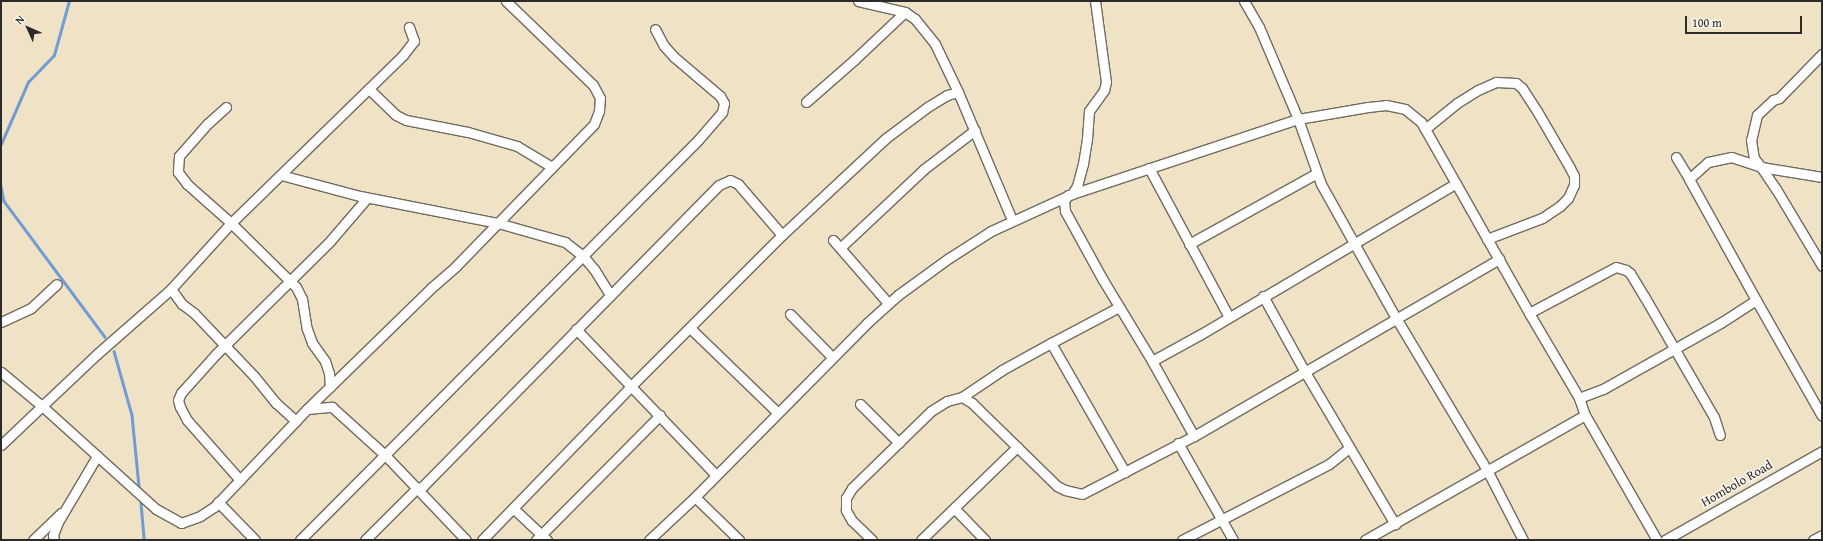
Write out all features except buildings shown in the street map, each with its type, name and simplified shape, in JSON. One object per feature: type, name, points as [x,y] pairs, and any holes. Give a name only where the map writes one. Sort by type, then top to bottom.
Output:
[{"type":"street","points":[[1,372],[42,406],[156,509],[181,523],[200,516],[218,502],[307,409],[456,266],[594,124],[600,111],[600,98],[593,85],[506,1]]},
{"type":"street","points":[[858,1],[905,12],[915,19],[935,44],[975,130],[1012,220]]},
{"type":"street","points":[[1095,1],[1106,82],[1104,90],[1089,111],[1088,139],[1083,164],[1077,186],[1064,201],[1065,211],[1194,436]]},
{"type":"street","points":[[1244,1],[1258,27],[1298,120],[1321,184],[1396,318],[1487,470],[1523,540]]},
{"type":"street","points":[[806,102],[854,60],[905,12]]},
{"type":"street","points":[[1,445],[97,354],[171,289],[231,223],[403,55],[414,41],[409,27]]},
{"type":"street","points":[[300,540],[698,140],[722,112],[724,103],[720,96],[674,57],[664,46],[655,29]]},
{"type":"street","points":[[1822,54],[1779,98],[1773,100],[1757,115],[1751,140],[1754,158],[1776,189],[1822,266]]},
{"type":"street","points":[[1425,129],[1457,103],[1478,90],[1496,82],[1516,83],[1522,88],[1537,111],[1570,168],[1574,176],[1574,184],[1568,198],[1560,206],[1542,218],[1487,239]]},
{"type":"street","points":[[369,89],[396,115],[406,120],[468,132],[517,146],[552,167]]},
{"type":"street","points":[[482,540],[782,235],[886,138],[929,106],[947,95],[958,92]]},
{"type":"street","points":[[649,540],[695,497],[832,357],[888,303],[949,258],[1012,220],[1070,194],[1298,120],[1386,105],[1405,109],[1416,118],[1425,129],[1529,314],[1579,398],[1585,415],[1657,540]]},
{"type":"street","points":[[226,107],[208,123],[179,156],[178,172],[187,184],[231,223],[296,288],[302,299],[307,329],[312,343],[325,361],[329,373],[330,387]]},
{"type":"street","points":[[840,248],[924,169],[975,130]]},
{"type":"street","points":[[1689,178],[1708,162],[1731,156],[1761,167],[1822,177]]},
{"type":"street","points":[[1676,157],[1822,416]]},
{"type":"street","points":[[1149,168],[1229,317]]},
{"type":"street","points":[[1189,244],[1317,173]]},
{"type":"street","points":[[281,175],[367,198],[498,222],[565,242],[583,256],[594,269],[610,295]]},
{"type":"street","points":[[365,540],[416,489],[423,486],[576,329],[719,186],[730,180],[738,184],[782,235]]},
{"type":"street","points":[[1152,361],[1456,183]]},
{"type":"street","points":[[240,480],[187,420],[178,400],[188,384],[289,280],[330,241],[367,198]]},
{"type":"street","points":[[833,240],[888,303]]},
{"type":"street","points":[[962,397],[972,403],[1057,486],[1065,490],[1082,494],[1194,436],[1499,259]]},
{"type":"street","points":[[1529,314],[1616,267],[1630,273],[1714,417],[1720,435]]},
{"type":"street","points":[[1,322],[31,308],[57,284]]},
{"type":"street","points":[[171,289],[182,304],[194,313],[268,391],[276,403],[296,421]]},
{"type":"street","points":[[1263,296],[1305,372],[1395,524]]},
{"type":"street","points":[[1579,398],[1603,389],[1722,322],[1756,300]]},
{"type":"street","points":[[872,540],[852,521],[846,510],[846,498],[852,488],[931,411],[947,402],[962,397],[1002,370],[1119,307]]},
{"type":"street","points":[[790,314],[832,357]]},
{"type":"street","points":[[690,328],[778,413]]},
{"type":"street","points":[[576,329],[716,475]]},
{"type":"street","points":[[1051,343],[1125,472]]},
{"type":"street","points":[[860,404],[899,443]]},
{"type":"street","points":[[307,409],[332,407],[385,455],[466,540]]},
{"type":"street","points":[[513,508],[542,538],[660,415]]},
{"type":"street","points":[[1365,540],[1585,415]]},
{"type":"street","points":[[1178,443],[1233,540]]},
{"type":"street","points":[[921,540],[1017,448]]},
{"type":"street","points":[[1182,540],[1329,464],[1349,448]]},
{"type":"street","name":"Hombolo Road","points":[[1665,540],[1822,451]]},
{"type":"street","points":[[54,540],[53,534],[97,456]]},
{"type":"street","points":[[695,497],[739,540]]},
{"type":"street","points":[[218,502],[255,540]]},
{"type":"street","points":[[954,508],[985,540]]},
{"type":"street","points":[[33,540],[66,509]]},
{"type":"street","points":[[1813,540],[1822,534]]},
{"type":"waterway","points":[[1,144],[28,82],[54,55],[69,1]]},
{"type":"waterway","points":[[1,186],[4,201],[105,337]]},
{"type":"waterway","points":[[114,351],[132,415],[139,486]]},
{"type":"waterway","points":[[141,503],[144,540]]}]
